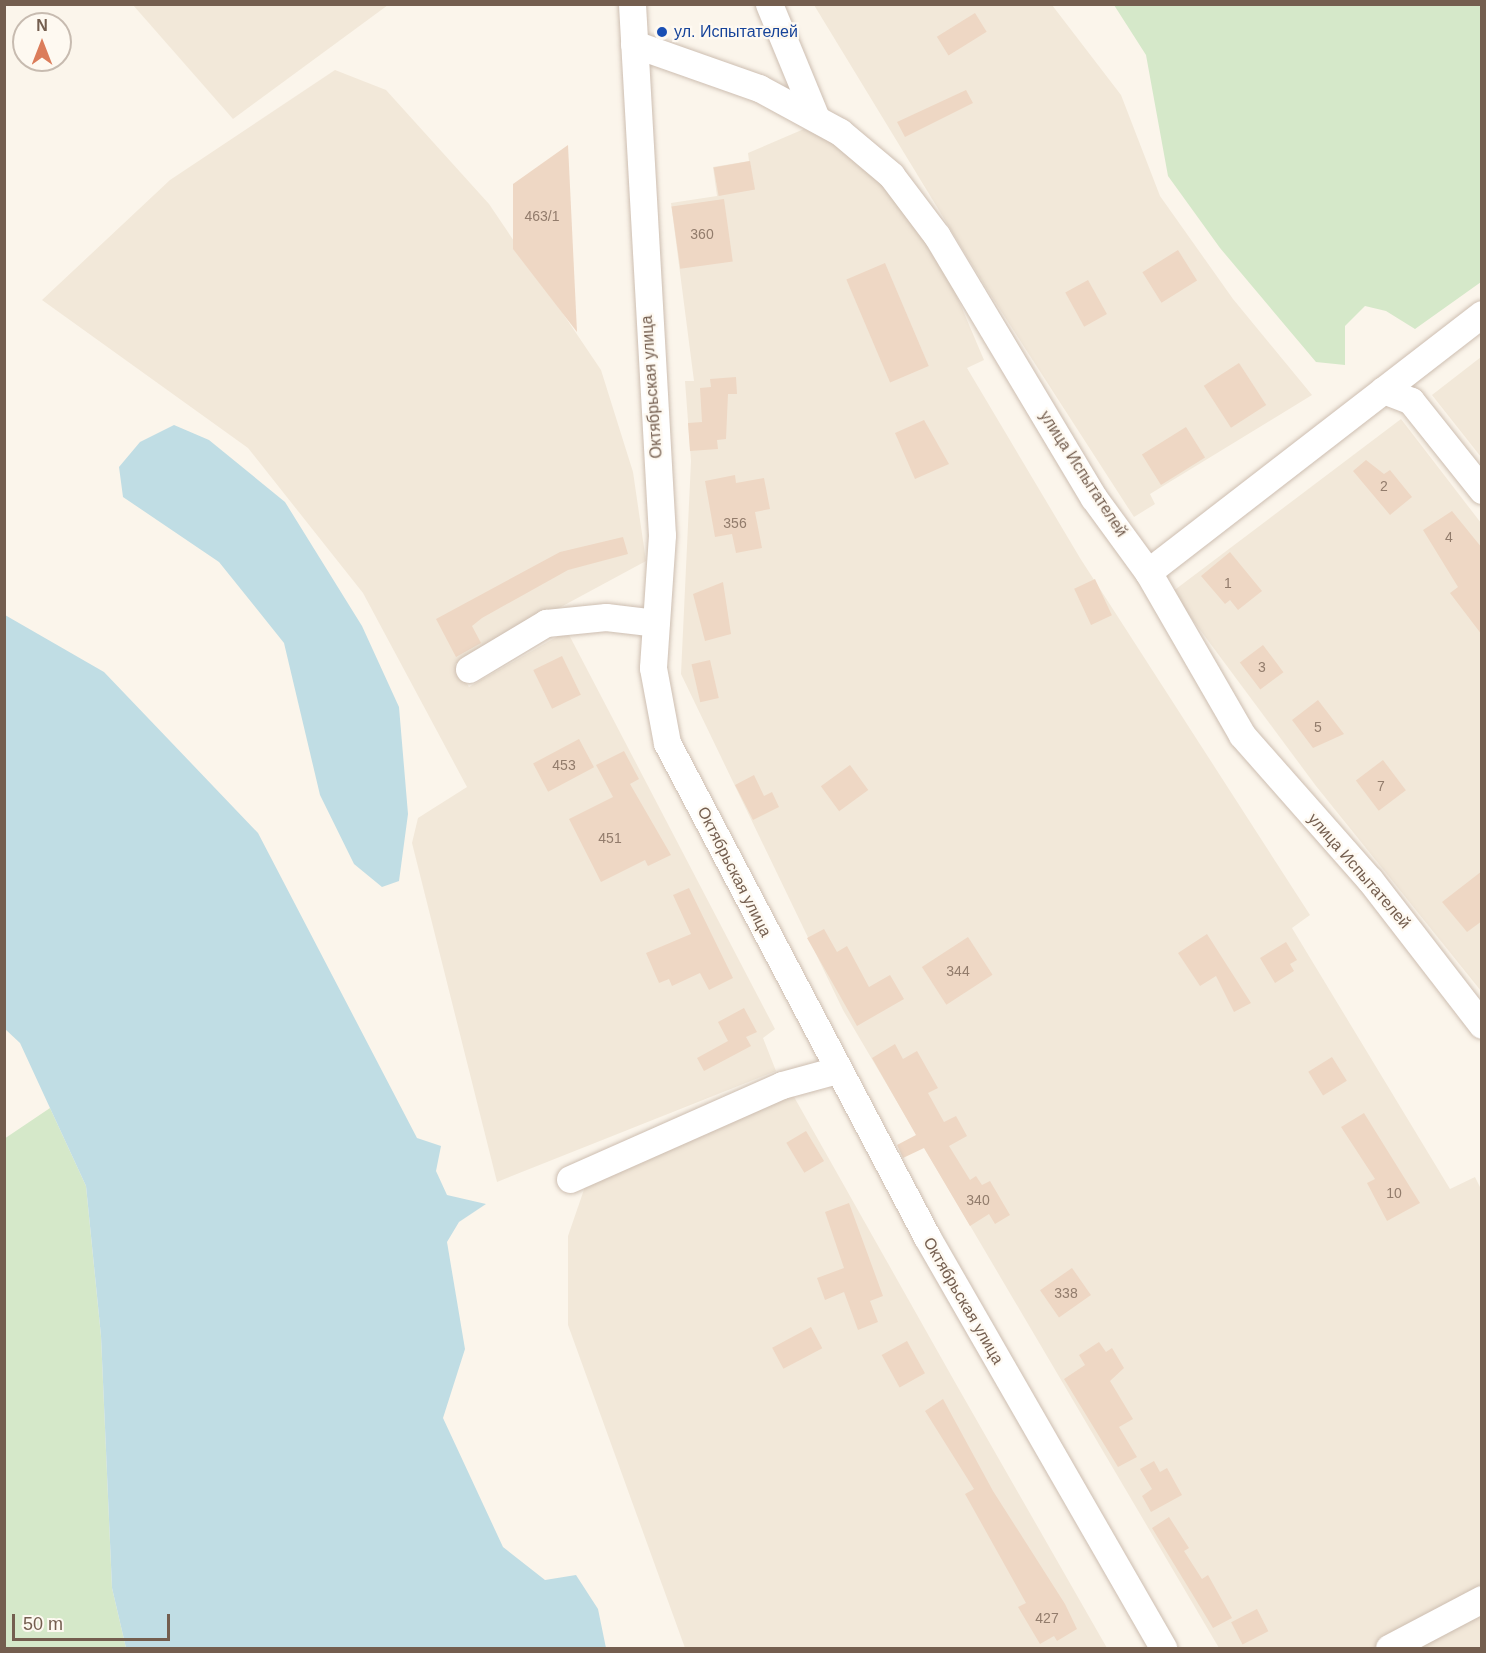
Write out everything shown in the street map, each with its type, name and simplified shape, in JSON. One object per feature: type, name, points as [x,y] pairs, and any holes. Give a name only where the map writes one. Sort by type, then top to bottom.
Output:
[{"type":"street","name":"Октябрьская улица","points":[[632,4],[662,535],[656,623],[655,700],[667,743],[837,1070],[1162,1648]]},
{"type":"street","points":[[769,4],[816,118]]},
{"type":"street","name":"улица Испытателей","points":[[634,44],[759,88],[816,118],[891,175],[936,236],[1094,498],[1148,572],[1242,735],[1370,880],[1482,1025]]},
{"type":"street","points":[[1148,572],[1482,314]]},
{"type":"street","points":[[1383,390],[1411,401],[1482,490]]},
{"type":"street","points":[[469,669],[546,623],[606,617],[656,623]]},
{"type":"street","points":[[570,1179],[782,1085],[837,1070]]},
{"type":"street","points":[[1389,1648],[1482,1599]]},
{"type":"shaded area","points":[[133,5],[388,5],[233,119]]},
{"type":"shaded area","points":[[814,5],[1052,5],[1121,95],[1160,196],[1233,299],[1312,395],[1150,494],[1155,504],[1134,517],[990,294]]},
{"type":"shaded area","points":[[335,70],[386,90],[489,204],[601,370],[633,472],[646,561],[455,664],[469,687],[567,631],[775,1029],[763,1038],[776,1071],[497,1182],[412,843],[418,818],[467,787],[363,593],[248,448],[42,300],[170,180]]},
{"type":"shaded area","points":[[804,129],[830,141],[883,183],[944,266],[984,360],[967,368],[1080,558],[1310,915],[1292,928],[1450,1189],[1475,1177],[1481,1189],[1481,1591],[1375,1648],[1219,1648],[843,1010],[681,674],[691,461],[685,381],[694,381],[671,203],[717,196],[713,167],[749,161],[748,153]]},
{"type":"shaded area","points":[[1481,357],[1481,457],[1432,395]]},
{"type":"shaded area","points":[[1401,419],[1481,523],[1481,991],[1316,786],[1172,592]]},
{"type":"shaded area","points":[[793,1095],[1107,1648],[685,1648],[568,1325],[568,1236],[588,1178]]},
{"type":"shaded area","points":[[1481,1609],[1481,1648],[1411,1648]]},
{"type":"green space","points":[[1114,5],[1481,5],[1481,282],[1415,329],[1386,311],[1365,306],[1345,326],[1345,365],[1316,362],[1220,248],[1168,176],[1146,55]]},
{"type":"green space","points":[[50,1108],[86,1186],[101,1336],[112,1588],[126,1648],[5,1648],[4,1139]]},
{"type":"water","points":[[174,425],[209,440],[285,502],[362,626],[399,707],[408,814],[399,881],[382,887],[354,864],[320,795],[284,643],[219,562],[123,497],[119,467],[140,442]]},
{"type":"water","points":[[5,615],[104,672],[258,833],[417,1138],[441,1146],[436,1171],[447,1195],[486,1204],[459,1222],[447,1242],[465,1349],[443,1418],[503,1547],[545,1580],[576,1575],[598,1609],[606,1648],[126,1648],[112,1588],[101,1336],[86,1186],[20,1043],[5,1029]]},
{"type":"building","points":[[975,13],[987,32],[948,56],[937,37]]},
{"type":"building","points":[[966,90],[973,103],[905,137],[897,122]]},
{"type":"building","points":[[568,145],[577,332],[513,249],[513,184]]},
{"type":"building","points":[[750,161],[755,190],[719,196],[714,167]]},
{"type":"building","points":[[724,199],[733,261],[680,269],[672,206]]},
{"type":"building","points":[[1178,250],[1197,281],[1161,303],[1142,272]]},
{"type":"building","points":[[885,263],[929,366],[890,383],[846,279]]},
{"type":"building","points":[[1088,280],[1107,314],[1084,327],[1065,293]]},
{"type":"building","points":[[1239,363],[1266,405],[1231,428],[1204,386]]},
{"type":"building","points":[[736,377],[737,394],[728,394],[726,439],[717,440],[718,449],[690,451],[688,423],[702,422],[700,388],[711,387],[710,379]]},
{"type":"building","points":[[924,420],[949,464],[915,479],[895,433]]},
{"type":"building","points":[[1186,427],[1205,458],[1161,485],[1142,455]]},
{"type":"building","points":[[1366,460],[1384,474],[1390,470],[1412,497],[1390,515],[1353,471]]},
{"type":"building","points":[[735,475],[736,483],[764,478],[770,509],[755,512],[762,548],[736,553],[732,534],[715,537],[705,481]]},
{"type":"building","points":[[1452,511],[1482,548],[1482,635],[1450,593],[1458,587],[1423,530]]},
{"type":"building","points":[[623,537],[628,554],[568,570],[482,618],[472,626],[481,643],[456,657],[436,619],[560,552]]},
{"type":"building","points":[[1230,552],[1262,591],[1238,610],[1230,600],[1225,604],[1201,576]]},
{"type":"building","points":[[1095,579],[1112,615],[1091,625],[1074,589]]},
{"type":"building","points":[[723,582],[731,634],[705,641],[693,594]]},
{"type":"building","points":[[1263,645],[1283,672],[1260,690],[1240,662]]},
{"type":"building","points":[[562,656],[581,695],[552,709],[533,670]]},
{"type":"building","points":[[710,660],[719,698],[700,702],[691,664]]},
{"type":"building","points":[[1318,700],[1344,734],[1313,748],[1292,720]]},
{"type":"building","points":[[579,739],[594,767],[548,792],[533,763]]},
{"type":"building","points":[[624,751],[639,779],[630,784],[671,855],[648,866],[645,860],[601,882],[569,819],[613,797],[596,765]]},
{"type":"building","points":[[1383,760],[1406,790],[1379,811],[1356,780]]},
{"type":"building","points":[[850,765],[868,790],[839,811],[821,786]]},
{"type":"building","points":[[754,775],[764,796],[772,792],[779,807],[753,820],[735,785]]},
{"type":"building","points":[[1482,871],[1482,921],[1467,932],[1442,902]]},
{"type":"building","points":[[689,888],[733,978],[709,990],[700,973],[672,986],[669,979],[659,983],[646,953],[691,934],[673,895]]},
{"type":"building","points":[[824,929],[837,952],[847,946],[869,987],[890,975],[904,999],[857,1026],[807,938]]},
{"type":"building","points":[[1207,934],[1251,1003],[1234,1012],[1216,976],[1200,986],[1178,953]]},
{"type":"building","points":[[968,937],[993,975],[946,1005],[922,967]]},
{"type":"building","points":[[1286,942],[1297,960],[1290,964],[1294,971],[1275,983],[1260,958]]},
{"type":"building","points":[[744,1008],[757,1032],[746,1037],[751,1046],[704,1071],[697,1058],[728,1041],[718,1022]]},
{"type":"building","points":[[895,1044],[903,1059],[917,1051],[938,1088],[928,1093],[944,1122],[956,1116],[967,1136],[949,1146],[970,1180],[976,1176],[982,1185],[990,1181],[1010,1215],[995,1224],[989,1214],[970,1226],[924,1148],[903,1158],[897,1145],[916,1135],[872,1058]]},
{"type":"building","points":[[1332,1057],[1347,1081],[1323,1096],[1308,1072]]},
{"type":"building","points":[[1364,1113],[1420,1203],[1387,1221],[1367,1183],[1375,1179],[1341,1127]]},
{"type":"building","points":[[806,1131],[824,1161],[804,1173],[786,1143]]},
{"type":"building","points":[[849,1203],[883,1296],[870,1301],[878,1322],[858,1330],[844,1292],[825,1300],[817,1278],[844,1268],[825,1212]]},
{"type":"building","points":[[1072,1268],[1091,1295],[1059,1317],[1040,1290]]},
{"type":"building","points":[[811,1327],[822,1348],[783,1369],[772,1348]]},
{"type":"building","points":[[907,1341],[925,1373],[900,1387],[882,1355]]},
{"type":"building","points":[[1099,1342],[1106,1352],[1112,1348],[1124,1368],[1110,1381],[1133,1419],[1119,1427],[1137,1457],[1118,1467],[1064,1379],[1085,1365],[1079,1355]]},
{"type":"building","points":[[943,1399],[993,1491],[1065,1604],[1077,1629],[1057,1641],[1054,1636],[1040,1644],[1018,1607],[1026,1603],[965,1494],[974,1489],[925,1411]]},
{"type":"building","points":[[1154,1461],[1160,1472],[1167,1468],[1182,1495],[1151,1512],[1142,1496],[1152,1489],[1140,1469]]},
{"type":"building","points":[[1169,1517],[1189,1548],[1184,1551],[1202,1579],[1208,1575],[1232,1618],[1213,1628],[1152,1528]]},
{"type":"building","points":[[1257,1609],[1268,1631],[1243,1644],[1231,1622]]},
{"type":"place","name":"ул. Испытателей","points":[[662,32]]}]
